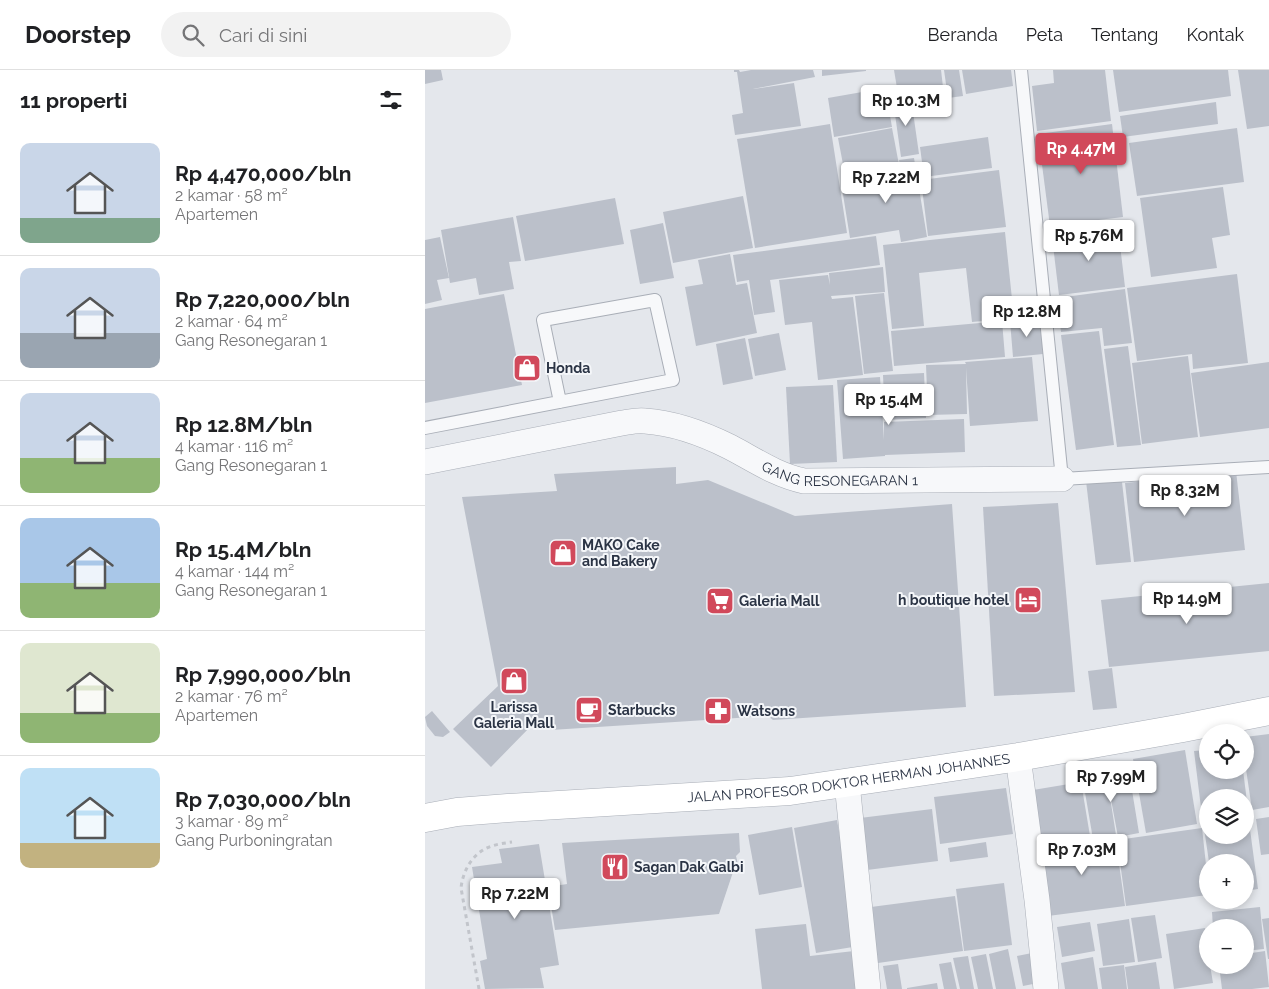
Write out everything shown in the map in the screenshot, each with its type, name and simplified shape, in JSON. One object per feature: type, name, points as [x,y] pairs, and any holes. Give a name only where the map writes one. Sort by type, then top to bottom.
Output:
[{"type":"main road","name":"JALAN PROFESOR DOKTOR HERMAN JOHANNES","points":[[425,818],[457,812],[507,808],[790,791],[1018,757],[1269,711]]},
{"type":"street","name":"GANG RESONEGARAN 1","points":[[425,462],[622,423],[643,421],[700,433],[773,471],[789,478],[804,481],[1061,479]]},
{"type":"street","points":[[1018,757],[1037,900],[1046,989]]},
{"type":"street","points":[[847,783],[869,989]]},
{"type":"lane","points":[[1021,70],[1061,479]]},
{"type":"lane","points":[[425,428],[560,402],[673,380],[655,300],[543,320],[560,402]]},
{"type":"lane","name":"GANG RESONEGARAN 1","points":[[1061,479],[1269,467]]},
{"type":"path","points":[[479,989],[461,888],[462,877],[466,867],[484,849],[493,845],[511,842]]},
{"type":"building","points":[[425,70],[441,70],[443,80],[425,84]]},
{"type":"building","points":[[734,70],[739,70],[740,72],[751,70],[813,70],[815,77],[753,89],[794,83],[801,126],[735,135],[732,115],[743,113],[737,72],[734,72]]},
{"type":"building","points":[[822,70],[866,70],[866,71],[822,76]]},
{"type":"building","points":[[894,70],[941,70],[943,87],[898,94]]},
{"type":"building","points":[[944,70],[959,70],[963,96],[948,98]]},
{"type":"building","points":[[962,70],[1011,70],[1013,86],[966,94]]},
{"type":"building","points":[[1053,70],[1105,70],[1111,121],[1037,131],[1032,86],[1054,83]]},
{"type":"building","points":[[1113,70],[1228,70],[1231,96],[1119,112]]},
{"type":"building","points":[[1238,70],[1269,70],[1269,126],[1247,129]]},
{"type":"building","points":[[885,88],[892,127],[834,137],[828,98]]},
{"type":"building","points":[[911,98],[919,154],[901,157],[893,100]]},
{"type":"building","points":[[1216,102],[1218,124],[1123,137],[1120,116]]},
{"type":"building","points":[[830,124],[847,233],[755,248],[737,139]]},
{"type":"building","points":[[1112,124],[1123,217],[1050,226],[1038,134]]},
{"type":"building","points":[[892,128],[900,170],[846,180],[838,138]]},
{"type":"building","points":[[1237,128],[1244,182],[1137,196],[1129,143]]},
{"type":"building","points":[[988,137],[992,168],[924,177],[920,147]]},
{"type":"building","points":[[914,158],[927,237],[901,242],[899,230],[850,238],[841,182],[901,171],[899,160]]},
{"type":"building","points":[[999,170],[1006,227],[928,236],[921,180]]},
{"type":"building","points":[[1223,187],[1230,235],[1212,238],[1217,268],[1151,277],[1140,198]]},
{"type":"building","points":[[743,196],[753,248],[673,263],[663,212]]},
{"type":"building","points":[[615,198],[624,244],[525,261],[516,216]]},
{"type":"building","points":[[513,217],[521,261],[509,262],[514,289],[479,295],[476,278],[450,283],[441,230]]},
{"type":"building","points":[[663,223],[674,278],[640,284],[630,230]]},
{"type":"building","points":[[1118,228],[1125,287],[1059,295],[1052,237]]},
{"type":"building","points":[[1005,232],[1014,318],[972,322],[966,268],[919,273],[924,326],[892,329],[883,245]]},
{"type":"building","points":[[876,236],[880,265],[770,280],[775,312],[754,315],[749,280],[737,282],[733,255]]},
{"type":"building","points":[[440,237],[449,278],[437,280],[442,300],[425,304],[425,240]]},
{"type":"building","points":[[730,254],[736,285],[747,283],[757,333],[696,346],[685,287],[703,284],[698,260]]},
{"type":"building","points":[[883,267],[885,292],[831,296],[832,299],[853,297],[863,375],[818,380],[812,322],[785,325],[779,280],[828,275],[830,285],[829,273]]},
{"type":"building","points":[[1237,274],[1248,363],[1193,369],[1192,354],[1137,361],[1127,288]]},
{"type":"building","points":[[1125,289],[1132,343],[1104,346],[1102,328],[1061,332],[1057,298]]},
{"type":"building","points":[[884,293],[893,371],[864,374],[855,296]]},
{"type":"building","points":[[504,294],[522,385],[425,403],[425,309]]},
{"type":"building","points":[[1040,318],[1043,354],[1013,357],[1010,321]]},
{"type":"building","points":[[1002,321],[1005,357],[894,366],[891,331]]},
{"type":"building","points":[[1099,331],[1114,445],[1076,450],[1061,335]]},
{"type":"building","points":[[779,333],[786,370],[755,376],[748,339]]},
{"type":"building","points":[[745,338],[753,379],[723,385],[716,344]]},
{"type":"building","points":[[1128,346],[1141,445],[1117,447],[1104,349]]},
{"type":"building","points":[[1188,356],[1198,437],[1142,444],[1132,363]]},
{"type":"building","points":[[1032,357],[1038,421],[970,426],[966,368],[967,414],[928,415],[926,365],[966,364],[965,362]]},
{"type":"building","points":[[1269,362],[1269,428],[1200,437],[1191,373]]},
{"type":"building","points":[[924,373],[926,418],[885,420],[883,375]]},
{"type":"building","points":[[880,377],[884,440],[884,422],[964,419],[965,452],[885,455],[843,459],[837,380]]},
{"type":"building","points":[[833,385],[837,462],[790,464],[786,387]]},
{"type":"building","name":"Galeria Mall","points":[[676,467],[676,484],[708,480],[795,516],[952,504],[966,707],[773,720],[768,716],[551,730],[541,721],[534,723],[491,767],[453,729],[498,686],[462,497],[557,491],[554,474]]},
{"type":"building","points":[[1236,471],[1245,550],[1134,562],[1125,483]]},
{"type":"building","points":[[1086,481],[1122,482],[1131,562],[1096,565]]},
{"type":"building","name":"h boutique hotel","points":[[1058,503],[1075,692],[994,696],[983,507]]},
{"type":"building","points":[[1269,583],[1269,651],[1109,667],[1101,600]]},
{"type":"building","points":[[1112,668],[1117,708],[1093,710],[1088,671]]},
{"type":"building","points":[[432,711],[450,732],[443,737],[435,736],[427,726],[425,717]]},
{"type":"building","points":[[1269,734],[1269,807],[1254,810],[1254,789],[1249,789],[1247,779],[1254,779],[1254,736]]},
{"type":"building","points":[[1185,750],[1197,824],[1146,833],[1133,759]]},
{"type":"building","points":[[1194,751],[1199,751],[1199,779],[1244,779],[1245,789],[1199,789],[1199,792]]},
{"type":"building","points":[[1128,766],[1139,833],[1118,837],[1107,778],[1116,835],[1093,839],[1082,775]]},
{"type":"building","points":[[1081,782],[1090,836],[1042,844],[1033,790]]},
{"type":"building","points":[[1006,788],[1013,834],[940,844],[934,797]]},
{"type":"building","points":[[932,809],[938,861],[867,870],[860,818]]},
{"type":"building","points":[[1269,817],[1269,854],[1261,855],[1256,819]]},
{"type":"building","points":[[837,820],[859,946],[816,953],[794,828]]},
{"type":"building","points":[[792,827],[802,887],[759,895],[748,835]]},
{"type":"building","points":[[1199,828],[1199,844],[1204,844],[1205,854],[1199,854],[1199,896],[1126,906],[1117,840]]},
{"type":"building","points":[[739,833],[740,852],[736,856],[739,868],[734,869],[719,914],[555,930],[548,887],[567,884],[562,843]]},
{"type":"building","points":[[1115,836],[1125,906],[1048,916],[1039,847]]},
{"type":"building","points":[[986,842],[988,857],[950,862],[948,848]]},
{"type":"building","points":[[539,844],[559,965],[540,968],[544,988],[485,989],[480,961],[487,959],[472,867],[502,863],[499,849]]},
{"type":"building","points":[[1206,844],[1252,844],[1253,854],[1208,854]]},
{"type":"building","points":[[1254,859],[1258,889],[1254,890]]},
{"type":"building","points":[[1004,883],[1012,945],[964,951],[956,889]]},
{"type":"building","points":[[955,896],[963,951],[878,963],[871,907]]},
{"type":"building","points":[[1260,907],[1264,949],[1254,950],[1254,919],[1212,919],[1212,912]]},
{"type":"building","points":[[1155,915],[1162,958],[1138,962],[1131,918]]},
{"type":"building","points":[[1269,918],[1269,959],[1268,959],[1262,919]]},
{"type":"building","points":[[1129,919],[1135,962],[1103,966],[1097,924]]},
{"type":"building","points":[[1090,922],[1095,951],[1062,957],[1057,927]]},
{"type":"building","points":[[806,924],[810,956],[854,951],[858,989],[762,989],[755,929]]},
{"type":"building","points":[[1199,929],[1199,974],[1212,974],[1213,983],[1174,989],[1166,934]]},
{"type":"building","points":[[1008,949],[1016,989],[996,989],[989,954]]},
{"type":"building","points":[[1265,951],[1269,987],[1222,989],[1220,974],[1254,974],[1254,953]]},
{"type":"building","points":[[1032,953],[1038,983],[1023,986],[1017,956]]},
{"type":"building","points":[[986,954],[993,989],[978,989],[971,957]]},
{"type":"building","points":[[968,956],[974,989],[960,989],[953,958]]},
{"type":"building","points":[[1093,957],[1098,989],[1065,989],[1061,963]]},
{"type":"building","points":[[951,962],[957,989],[944,989],[939,964]]},
{"type":"building","points":[[1156,962],[1160,989],[1128,989],[1125,967]]},
{"type":"building","points":[[898,964],[902,989],[887,989],[883,966]]},
{"type":"building","points":[[1124,965],[1127,989],[1102,989],[1099,968]]},
{"type":"building","points":[[937,983],[938,989],[907,989],[907,988]]},
{"type":"place","name":"Honda","points":[[527,368]]},
{"type":"place","name":"MAKO Cake and Bakery","points":[[563,553]]},
{"type":"place","name":"h boutique hotel","points":[[1028,600]]},
{"type":"place","name":"Galeria Mall","points":[[720,601]]},
{"type":"place","name":"Larissa Galeria Mall","points":[[514,681]]},
{"type":"place","name":"Starbucks","points":[[589,710]]},
{"type":"place","name":"Watsons","points":[[718,711]]},
{"type":"place","name":"Sagan Dak Galbi","points":[[615,867]]}]
